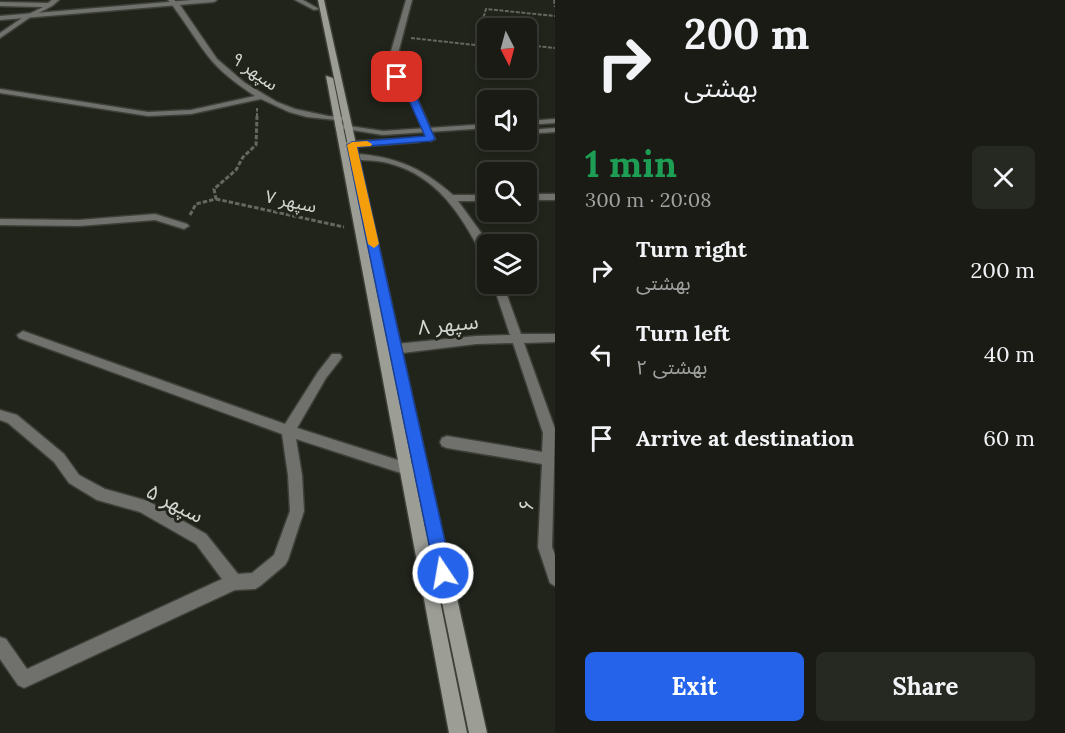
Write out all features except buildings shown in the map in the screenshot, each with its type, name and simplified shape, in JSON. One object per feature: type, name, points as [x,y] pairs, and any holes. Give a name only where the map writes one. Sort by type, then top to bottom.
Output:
[{"type":"main road","points":[[317,3],[343,123],[360,230],[458,733]]},
{"type":"main road","points":[[348,150],[397,349],[478,733]]},
{"type":"street","points":[[0,36],[27,16],[42,10],[56,0]]},
{"type":"street","points":[[0,16],[42,10],[166,0]]},
{"type":"street","points":[[0,16],[27,16],[214,0]]},
{"type":"street","points":[[298,0],[317,3]]},
{"type":"street","points":[[409,0],[397,37],[392,65],[412,98],[429,135]]},
{"type":"street","name":"سپهر ۹","points":[[173,2],[215,60],[234,78],[262,97],[311,116],[382,133],[429,135]]},
{"type":"street","points":[[0,4],[50,5]]},
{"type":"street","points":[[0,91],[148,114],[190,112],[262,97]]},
{"type":"street","points":[[537,122],[555,121]]},
{"type":"street","points":[[348,150],[477,128]]},
{"type":"street","points":[[537,131],[555,130]]},
{"type":"street","points":[[429,135],[477,135]]},
{"type":"street","points":[[348,150],[410,166],[453,198],[478,234]]},
{"type":"street","points":[[537,197],[555,197]]},
{"type":"street","points":[[453,198],[477,198]]},
{"type":"street","points":[[0,222],[79,223],[154,217],[183,226]]},
{"type":"street","points":[[501,294],[553,434]]},
{"type":"street","points":[[23,335],[288,431],[407,469],[422,470]]},
{"type":"street","name":"سپهر ۸","points":[[384,351],[476,340],[555,338]]},
{"type":"street","points":[[0,645],[24,679],[234,582],[255,581],[280,560],[297,511],[296,475],[288,431],[336,357]]},
{"type":"street","name":"سپهر ۵","points":[[6,417],[59,458],[74,479],[102,495],[143,506],[201,539],[234,582]]},
{"type":"street","name":"۶","points":[[553,434],[549,459],[545,547],[555,578]]},
{"type":"street","points":[[447,442],[549,459]]},
{"type":"path","points":[[554,0],[555,7]]},
{"type":"path","points":[[397,37],[475,45],[486,9],[555,15]]},
{"type":"path","points":[[537,46],[555,48]]},
{"type":"path","points":[[183,226],[196,204],[216,199],[214,189],[236,170],[243,157],[256,145],[255,112],[262,97]]},
{"type":"path","name":"سپهر ۷","points":[[216,199],[360,230]]},
{"type":"slow traffic","points":[[367,144],[352,145],[374,244]]},
{"type":"route","points":[[397,77],[412,98],[431,139],[352,145],[443,573]]}]
